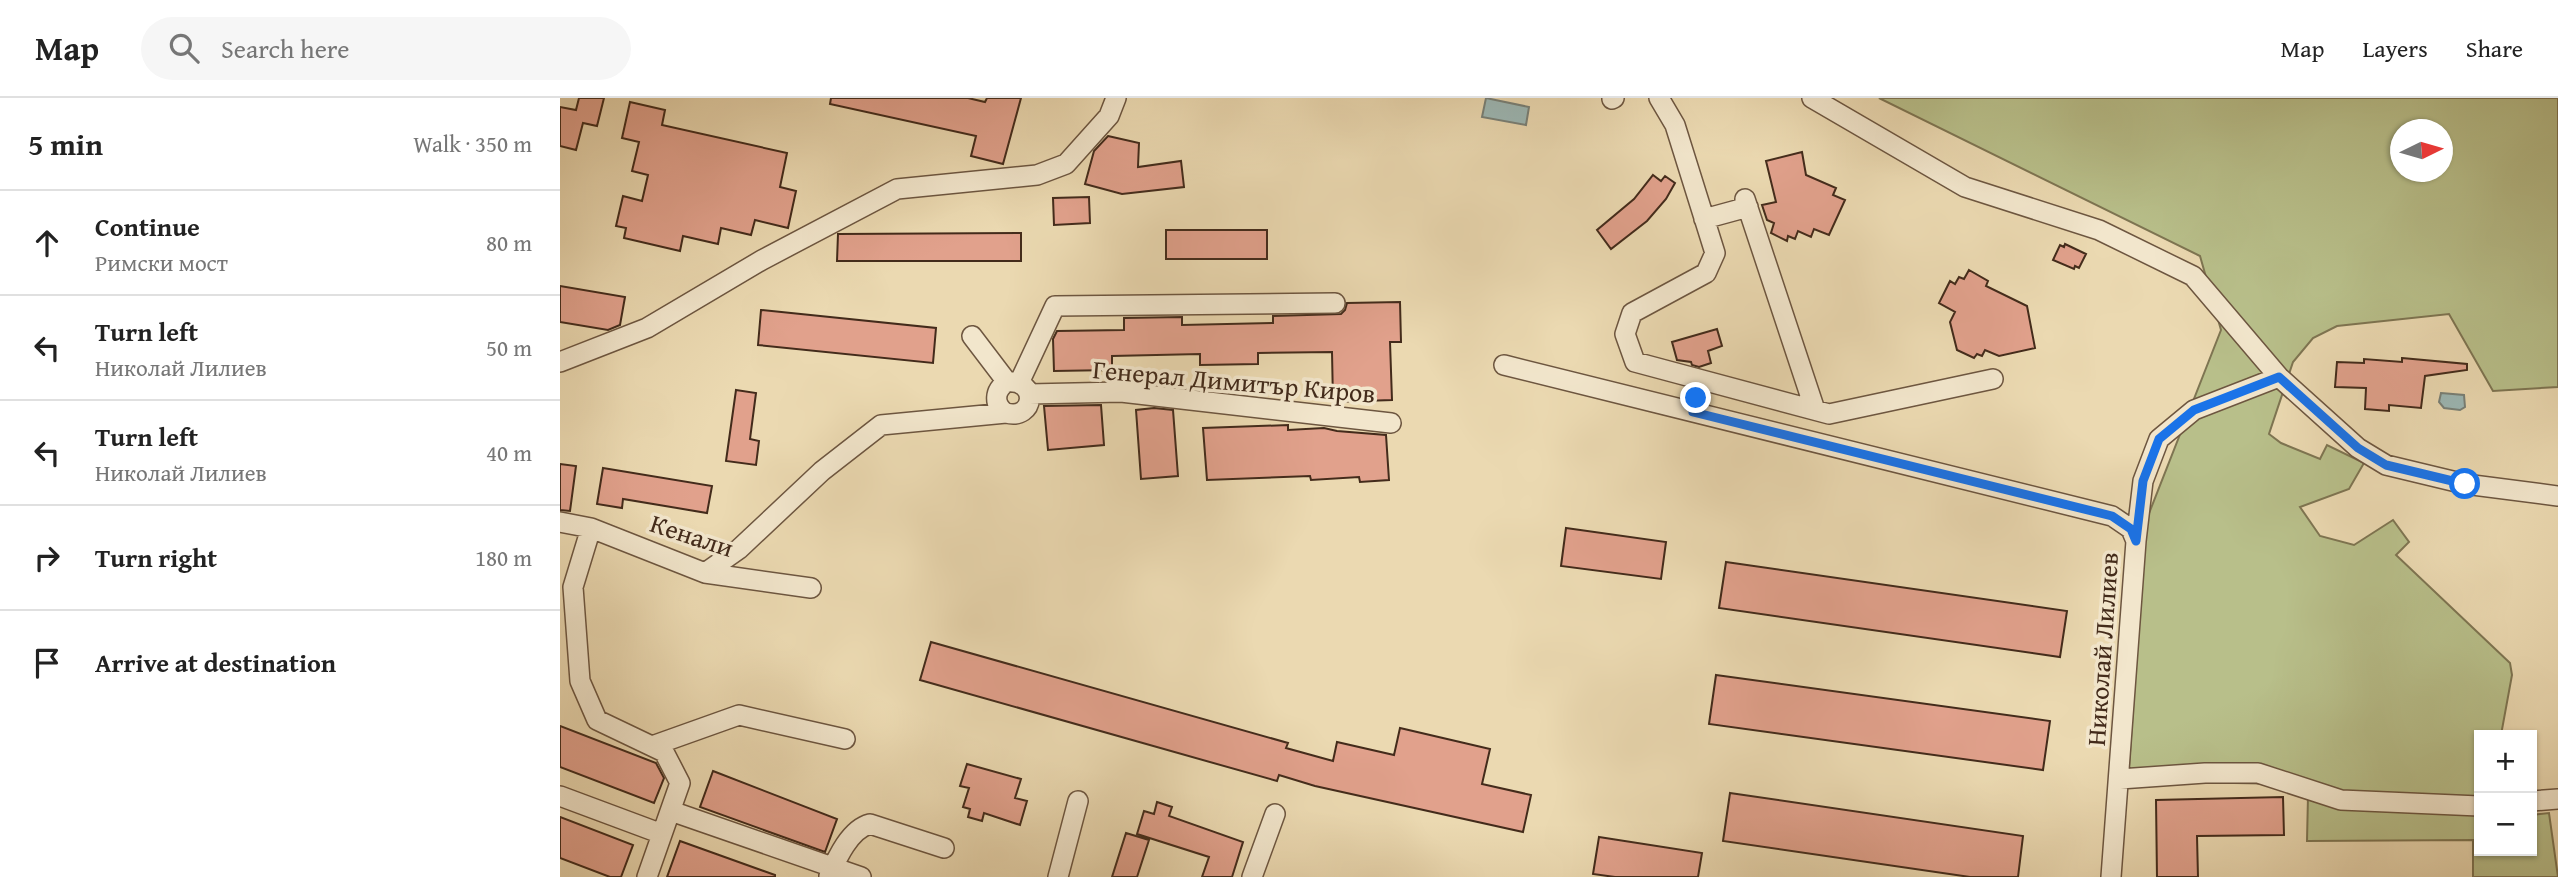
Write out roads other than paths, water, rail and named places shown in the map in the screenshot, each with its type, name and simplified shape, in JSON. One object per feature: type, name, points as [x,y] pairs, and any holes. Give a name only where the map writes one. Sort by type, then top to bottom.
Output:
[{"type":"street","points":[[560,362],[647,328],[762,260],[897,189],[1037,175],[1066,163],[1109,116],[1116,98]]},
{"type":"street","points":[[1659,98],[1675,125],[1715,253],[1706,273],[1632,313],[1625,334],[1635,362],[1829,414],[1993,379]]},
{"type":"street","points":[[1812,98],[1965,187],[2099,230],[2193,276],[2279,377],[2358,448],[2386,465],[2465,484],[2558,495]]},
{"type":"street","points":[[1704,219],[1746,203],[1815,410]]},
{"type":"street","points":[[1006,414],[998,406],[1013,388],[1055,306],[1335,303]]},
{"type":"street","points":[[705,573],[739,549],[822,471],[881,425],[1022,412],[1028,404],[972,335]]},
{"type":"street","points":[[1504,365],[2112,516],[2131,529],[2136,541]]},
{"type":"street","name":"Николай Лилиев","points":[[2112,877],[2136,541],[2143,481],[2159,439],[2194,410],[2279,377]]},
{"type":"street","points":[[1693,412],[1703,380]]},
{"type":"street","points":[[978,416],[1013,388]]},
{"type":"street","name":"Генерал Димитър Киров","points":[[1013,388],[1121,392],[1391,423]]},
{"type":"street","name":"Кенали","points":[[560,522],[591,528],[705,573],[811,587]]},
{"type":"street","points":[[591,528],[573,587],[580,681],[597,720],[664,752],[680,783],[651,876]]},
{"type":"street","points":[[652,746],[739,715],[845,738]]},
{"type":"street","points":[[2120,779],[2205,773],[2259,773],[2340,800],[2474,806]]},
{"type":"street","points":[[560,796],[662,834]]},
{"type":"street","points":[[2537,801],[2558,799]]},
{"type":"street","points":[[1058,877],[1078,801]]},
{"type":"street","points":[[671,811],[831,872],[861,877]]},
{"type":"street","points":[[1252,877],[1275,814]]},
{"type":"street","points":[[831,872],[854,833],[862,826],[870,824],[944,849]]},
{"type":"water","points":[[1486,98],[1529,107],[1526,125],[1482,117]]},
{"type":"water","points":[[2441,393],[2464,395],[2465,407],[2460,410],[2444,408],[2439,402]]}]
